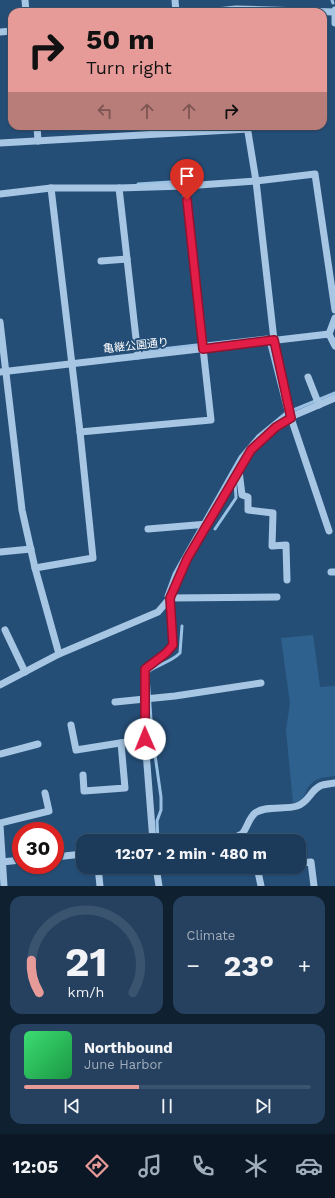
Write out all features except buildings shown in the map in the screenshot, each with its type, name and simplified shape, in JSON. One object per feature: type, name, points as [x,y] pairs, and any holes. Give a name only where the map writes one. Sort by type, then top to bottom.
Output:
[{"type":"street","points":[[335,11],[335,23]]},
{"type":"street","points":[[37,130],[38,141]]},
{"type":"street","points":[[0,142],[38,141],[154,130]]},
{"type":"street","points":[[248,130],[256,181],[274,340],[291,418],[329,531]]},
{"type":"street","points":[[0,194],[51,188],[185,186],[256,181],[315,174],[335,310]]},
{"type":"street","points":[[80,432],[211,420],[185,186]]},
{"type":"street","points":[[35,568],[93,558],[80,432],[51,188]]},
{"type":"street","points":[[120,188],[138,356]]},
{"type":"street","points":[[101,261],[127,259]]},
{"type":"street","points":[[335,318],[329,334],[335,346]]},
{"type":"street","points":[[0,322],[3,371],[22,510],[35,568],[59,654]]},
{"type":"street","name":"亀継公園通り","points":[[3,371],[329,334]]},
{"type":"street","points":[[308,377],[319,405]]},
{"type":"street","points":[[0,685],[59,654],[158,612],[170,598],[187,559],[251,450],[262,438],[276,427],[291,418],[335,398]]},
{"type":"street","points":[[239,470],[242,495],[248,497],[248,510],[273,513],[272,546],[286,545],[287,580]]},
{"type":"street","points":[[148,529],[208,524]]},
{"type":"street","points":[[0,552],[31,549]]},
{"type":"street","points":[[170,598],[277,597]]},
{"type":"street","points":[[152,834],[145,739],[145,669],[166,653],[173,645],[170,598]]},
{"type":"street","points":[[5,630],[24,672]]},
{"type":"street","points":[[115,702],[175,696],[261,683]]},
{"type":"street","points":[[71,725],[76,750],[145,739]]},
{"type":"street","points":[[84,774],[84,791],[125,788],[121,743]]},
{"type":"street","points":[[0,754],[38,744]]},
{"type":"street","points":[[242,834],[251,817],[256,812],[296,806],[304,803],[314,790],[321,785],[335,783]]},
{"type":"street","points":[[4,886],[0,824],[49,811],[45,793]]},
{"type":"street","points":[[64,856],[76,855]]},
{"type":"street","points":[[2,862],[12,861]]},
{"type":"street","points":[[306,862],[311,862],[314,886]]},
{"type":"street","points":[[99,874],[100,886]]},
{"type":"street","points":[[157,874],[159,886]]},
{"type":"street","points":[[259,874],[261,886]]},
{"type":"shaded area","points":[[313,635],[320,687],[335,686],[335,776],[315,780],[310,785],[303,797],[293,803],[286,730],[290,703],[281,638]]},
{"type":"waterway","points":[[138,184],[186,181]]},
{"type":"waterway","points":[[144,351],[267,337],[286,411]]},
{"type":"waterway","points":[[166,596],[174,574],[240,457],[258,436],[286,413],[335,393]]},
{"type":"waterway","points":[[215,529],[236,498],[235,481]]},
{"type":"waterway","points":[[158,834],[157,821],[161,810],[161,797],[152,734],[148,676],[149,671],[173,659],[180,653],[182,626]]},
{"type":"route","points":[[145,739],[145,669],[166,653],[173,645],[170,598],[187,559],[251,450],[262,438],[291,418],[274,340],[203,349],[187,200]]}]
